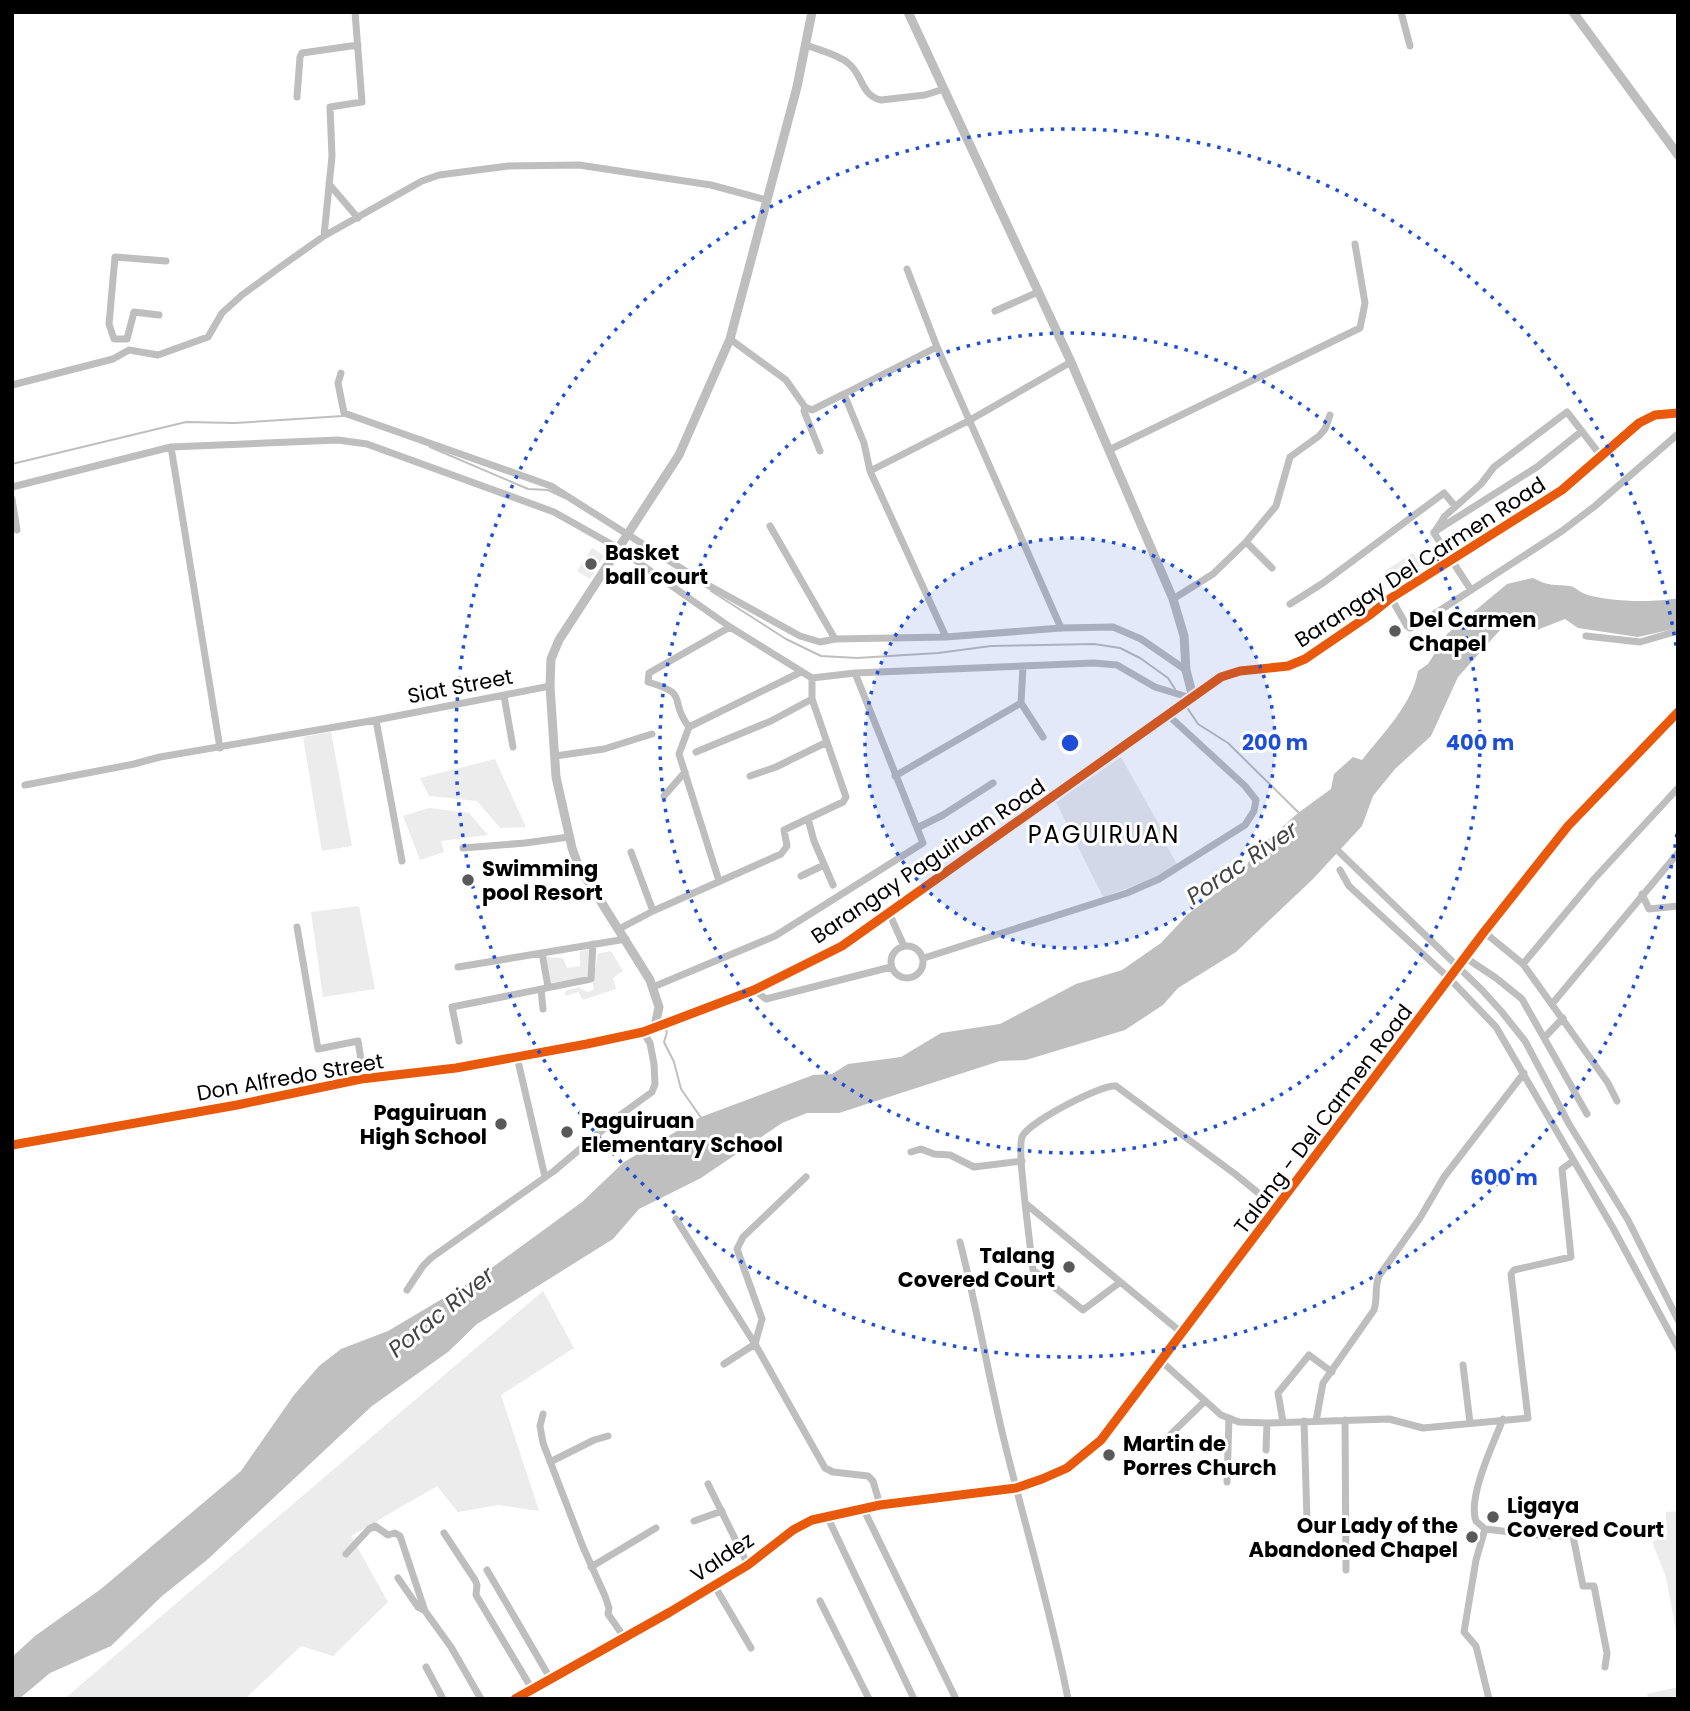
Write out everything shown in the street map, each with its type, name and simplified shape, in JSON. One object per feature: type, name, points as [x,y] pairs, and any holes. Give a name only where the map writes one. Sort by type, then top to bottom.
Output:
[{"type":"street","points":[[324,236],[332,156],[330,107],[362,102],[355,12]]},
{"type":"street","points":[[655,1026],[659,1007],[653,987],[626,939],[578,865],[569,836],[556,777],[550,687],[551,659],[559,640],[679,455],[730,339],[806,45],[812,12]]},
{"type":"street","points":[[12,486],[171,447],[338,440],[367,444],[554,512],[619,547],[730,627],[812,678],[855,673],[1094,663],[1117,665],[1155,687],[1189,698],[1184,636],[1173,599],[1071,362],[908,12]]},
{"type":"street","points":[[1401,12],[1410,46]]},
{"type":"street","points":[[1573,12],[1678,155]]},
{"type":"street","points":[[297,97],[302,53],[358,45]]},
{"type":"street","points":[[806,45],[847,61],[861,86],[874,98],[881,100],[925,95],[944,89]]},
{"type":"street","points":[[12,385],[113,359],[130,351],[158,355],[208,337],[222,313],[242,295],[324,236],[422,181],[439,175],[508,166],[579,164],[712,185],[766,200]]},
{"type":"street","points":[[329,184],[358,218]]},
{"type":"street","points":[[1109,450],[1360,328],[1365,303],[1355,244]]},
{"type":"street","points":[[159,315],[134,312],[127,339],[114,339],[109,324],[115,257],[166,261]]},
{"type":"street","points":[[907,269],[937,347],[1061,628]]},
{"type":"street","points":[[995,312],[1038,292]]},
{"type":"street","points":[[730,339],[786,380],[805,407],[812,410],[937,347]]},
{"type":"street","points":[[870,471],[1071,362]]},
{"type":"street","points":[[341,373],[338,383],[344,413],[551,485],[706,584],[800,636],[820,642],[835,639],[946,637],[1061,628],[1113,628],[1141,639],[1186,670]]},
{"type":"street","points":[[844,394],[864,443],[870,471],[946,637]]},
{"type":"street","points":[[805,407],[804,411],[820,451]]},
{"type":"street","points":[[1434,533],[1445,516],[1481,484],[1494,467],[1566,412],[1601,456]]},
{"type":"street","name":"Barangay Del Carmen Road","points":[[1168,715],[1220,677],[1240,671],[1288,666],[1305,659],[1391,598],[1562,490],[1639,423],[1655,415],[1678,413]]},
{"type":"street","points":[[1173,599],[1213,574],[1246,542],[1276,506],[1290,457],[1319,436],[1330,415]]},
{"type":"street","points":[[1434,533],[1537,467],[1582,431]]},
{"type":"street","points":[[1391,598],[1410,628],[1595,506],[1678,434]]},
{"type":"street","points":[[171,447],[220,748]]},
{"type":"street","points":[[1290,604],[1444,493],[1455,506]]},
{"type":"street","points":[[12,499],[17,530]]},
{"type":"street","points":[[770,526],[835,639]]},
{"type":"street","points":[[1434,533],[1471,590]]},
{"type":"street","points":[[1246,542],[1272,568]]},
{"type":"street","points":[[689,727],[681,717],[677,694],[669,688],[648,682],[649,673],[730,627]]},
{"type":"street","points":[[1586,636],[1640,642],[1678,631]]},
{"type":"street","points":[[1023,666],[1021,703],[1042,737]]},
{"type":"street","points":[[719,881],[679,754],[689,727],[801,672]]},
{"type":"street","points":[[653,987],[775,936],[923,843],[855,673]]},
{"type":"street","points":[[619,929],[781,854],[787,846],[784,830],[839,806],[846,797],[812,699],[812,678]]},
{"type":"street","name":"Siat Street","points":[[26,785],[160,757],[550,687]]},
{"type":"street","points":[[504,696],[513,747]]},
{"type":"street","points":[[696,752],[771,721],[812,699]]},
{"type":"street","points":[[895,776],[1021,703]]},
{"type":"street","points":[[923,958],[1127,894],[1159,880],[1245,825],[1254,811],[1256,800],[1245,786],[1168,715]]},
{"type":"street","name":"Barangay Paguiruan Road","points":[[655,1026],[754,990],[842,946],[1168,715]]},
{"type":"street","name":"Talang - Del Carmen Road","points":[[966,1495],[1016,1488],[1042,1479],[1067,1468],[1101,1440],[1484,932],[1568,825],[1676,719]]},
{"type":"street","points":[[376,720],[401,861]]},
{"type":"street","points":[[555,755],[604,749],[652,734]]},
{"type":"street","points":[[750,776],[776,767],[827,742]]},
{"type":"street","points":[[664,796],[685,772]]},
{"type":"street","points":[[917,828],[993,783]]},
{"type":"street","points":[[1523,964],[1594,878],[1677,789]]},
{"type":"street","points":[[808,819],[833,885]]},
{"type":"street","points":[[463,848],[569,836]]},
{"type":"street","points":[[631,852],[653,911]]},
{"type":"street","points":[[1552,1004],[1678,853]]},
{"type":"street","points":[[802,877],[824,865]]},
{"type":"street","points":[[1340,870],[1349,887],[1451,977],[1496,1027],[1613,1228],[1678,1348]]},
{"type":"street","points":[[1642,894],[1649,909],[1678,906]]},
{"type":"street","points":[[889,913],[904,946]]},
{"type":"street","points":[[297,927],[318,1049],[358,1041],[361,1079]]},
{"type":"street","points":[[1484,932],[1523,964],[1608,1083],[1617,1101]]},
{"type":"street","points":[[458,967],[626,939]]},
{"type":"street","points":[[459,1041],[452,1007],[591,979],[593,944]]},
{"type":"street","points":[[904,946],[916,948],[923,958],[922,971],[912,979],[899,977],[891,967],[893,953],[904,946]]},
{"type":"street","points":[[542,953],[543,1009]]},
{"type":"street","points":[[1463,961],[1496,978],[1522,999],[1587,1114]]},
{"type":"street","points":[[754,990],[766,999],[891,967]]},
{"type":"street","points":[[1545,1037],[1563,1018]]},
{"type":"street","name":"Don Alfredo Street","points":[[12,1145],[237,1105],[361,1079],[456,1068],[517,1057],[643,1032],[655,1026]]},
{"type":"street","points":[[407,1290],[431,1258],[545,1177],[652,1091],[655,1084],[654,1064],[650,1043],[643,1032]]},
{"type":"street","points":[[517,1057],[545,1177]]},
{"type":"street","points":[[1316,1420],[1323,1383],[1374,1310],[1375,1284],[1379,1276],[1420,1218],[1444,1177],[1524,1073]]},
{"type":"street","points":[[1119,1283],[1083,1310],[1033,1270],[1020,1140],[1026,1130],[1085,1096],[1109,1085],[1116,1086],[1236,1174],[1277,1208]]},
{"type":"street","points":[[911,1152],[921,1149],[933,1154],[950,1155],[974,1167],[1022,1161]]},
{"type":"street","points":[[1161,1361],[1221,1415],[1239,1422],[1389,1419],[1423,1428],[1528,1418],[1511,1274],[1514,1270],[1571,1258],[1562,1169],[1573,1161]]},
{"type":"street","points":[[724,1364],[755,1344],[762,1319],[737,1250],[743,1237],[806,1177]]},
{"type":"street","points":[[1025,1203],[1182,1333]]},
{"type":"street","points":[[676,1219],[755,1344],[825,1468],[833,1472],[868,1476],[873,1481],[880,1505]]},
{"type":"street","points":[[960,1242],[1068,1699]]},
{"type":"street","points":[[1283,1422],[1278,1394],[1309,1355],[1332,1372]]},
{"type":"street","points":[[1463,1365],[1470,1423]]},
{"type":"street","points":[[1169,1436],[1205,1401]]},
{"type":"street","points":[[543,1414],[540,1426],[550,1462],[605,1596],[609,1608],[607,1614],[624,1637]]},
{"type":"street","points":[[1227,1482],[1229,1418]]},
{"type":"street","points":[[1503,1419],[1474,1505],[1476,1521],[1485,1529],[1545,1536],[1573,1536],[1583,1586],[1594,1586],[1607,1653],[1605,1667]]},
{"type":"street","points":[[1345,1420],[1346,1570]]},
{"type":"street","points":[[1304,1421],[1307,1520]]},
{"type":"street","points":[[1266,1450],[1267,1423]]},
{"type":"street","points":[[550,1462],[608,1436]]},
{"type":"street","points":[[708,1484],[748,1564]]},
{"type":"street","name":"Valdez","points":[[515,1699],[715,1585],[793,1530],[812,1520],[880,1505],[966,1495]]},
{"type":"street","points":[[863,1508],[956,1699]]},
{"type":"street","points":[[694,1521],[722,1511]]},
{"type":"street","points":[[827,1516],[914,1699]]},
{"type":"street","points":[[346,1554],[374,1526],[388,1535],[398,1534],[425,1611],[451,1647],[481,1699]]},
{"type":"street","points":[[591,1567],[656,1528]]},
{"type":"street","points":[[1485,1529],[1476,1560],[1464,1632],[1476,1646],[1489,1699]]},
{"type":"street","points":[[444,1534],[475,1580],[475,1595],[532,1689]]},
{"type":"street","points":[[487,1570],[550,1678]]},
{"type":"street","points":[[398,1578],[418,1607],[425,1611]]},
{"type":"street","points":[[715,1585],[751,1648]]},
{"type":"street","points":[[820,1601],[869,1699]]},
{"type":"street","points":[[426,1667],[443,1699]]},
{"type":"shaded area","name":"Basket ball court","points":[[592,548],[604,556],[590,579],[577,571]]},
{"type":"shaded area","points":[[1413,553],[1421,566],[1394,584],[1385,571]]},
{"type":"shaded area","points":[[331,732],[352,846],[322,851],[303,737]]},
{"type":"shaded area","points":[[1121,757],[1166,837],[1163,840],[1177,864],[1157,877],[1103,897],[1056,802]]},
{"type":"shaded area","points":[[495,759],[526,827],[500,828],[477,801],[429,796],[420,778]]},
{"type":"shaded area","points":[[429,808],[469,813],[488,835],[441,841],[444,852],[420,860],[403,816]]},
{"type":"shaded area","points":[[359,906],[375,989],[323,997],[311,912]]},
{"type":"shaded area","points":[[591,949],[588,977],[550,983],[545,957],[563,958],[567,968],[580,966],[580,951]]},
{"type":"shaded area","points":[[611,951],[623,971],[613,978],[616,989],[583,1000],[578,992],[565,996],[565,991],[579,987],[587,992],[594,990],[597,954]]},
{"type":"shaded area","points":[[543,1291],[574,1348],[501,1395],[539,1511],[498,1505],[458,1512],[437,1486],[351,1536],[388,1602],[333,1656],[301,1646],[245,1699],[64,1699]]},
{"type":"shaded area","points":[[1678,1511],[1678,1640],[1666,1577],[1652,1542],[1667,1534],[1666,1512]]},
{"type":"shaded area","points":[[1678,1687],[1678,1699],[1648,1699],[1647,1694]]},
{"type":"water","name":"Porac River","points":[[1533,578],[1548,584],[1572,587],[1585,594],[1606,599],[1644,601],[1678,598],[1678,628],[1638,637],[1578,628],[1565,619],[1537,630],[1509,620],[1458,677],[1431,736],[1395,769],[1373,796],[1362,826],[1313,879],[1236,952],[1178,988],[1163,1005],[1125,1030],[1026,1060],[1000,1061],[839,1113],[807,1113],[782,1123],[701,1178],[639,1209],[613,1239],[477,1324],[448,1352],[372,1406],[207,1560],[162,1596],[111,1646],[50,1673],[19,1699],[12,1699],[12,1657],[35,1636],[101,1589],[241,1471],[294,1395],[319,1366],[341,1349],[388,1331],[479,1277],[582,1202],[624,1162],[701,1117],[813,1075],[832,1074],[848,1064],[901,1057],[941,1033],[1000,1024],[1076,984],[1122,970],[1161,943],[1188,914],[1242,874],[1254,852],[1298,813],[1331,789],[1334,774],[1353,757],[1362,760],[1403,707],[1418,671],[1428,664],[1447,634],[1507,584]]},
{"type":"waterway","points":[[12,464],[186,422],[235,423],[343,416]]},
{"type":"waterway","points":[[430,447],[528,489],[548,490],[565,498]]},
{"type":"waterway","points":[[711,591],[786,639],[821,656],[857,658],[938,653],[991,646],[1094,644],[1120,648],[1140,658],[1168,678],[1175,689]]},
{"type":"waterway","name":"Porac River","points":[[1186,706],[1198,724],[1228,743],[1298,812]]},
{"type":"waterway","points":[[1332,845],[1482,990],[1525,1041],[1569,1124],[1628,1220],[1678,1320]]},
{"type":"waterway","points":[[664,1027],[667,1032],[664,1042],[674,1062],[681,1089],[702,1119]]},
{"type":"cycle path","points":[[12,1145],[237,1105],[361,1079],[456,1068],[587,1044],[643,1032],[754,990],[842,946],[1221,677],[1240,671],[1288,666],[1305,659],[1391,598],[1562,490],[1639,423],[1655,415],[1678,413]]},
{"type":"cycle path","points":[[515,1699],[748,1565],[793,1530],[812,1520],[880,1505],[1016,1488],[1067,1468],[1101,1440],[1484,932],[1568,826],[1678,712]]},
{"type":"place","name":"Basket ball court","points":[[591,564]]},
{"type":"place","name":"Del Carmen Chapel","points":[[1395,631]]},
{"type":"place","name":"Swimming pool Resort","points":[[468,880]]},
{"type":"place","name":"Paguiruan High School","points":[[501,1124]]},
{"type":"place","name":"Paguiruan Elementary School","points":[[567,1132]]},
{"type":"place","name":"Talang Covered Court","points":[[1069,1267]]},
{"type":"place","name":"Martin de Porres Church","points":[[1109,1455]]},
{"type":"place","name":"Ligaya Covered Court","points":[[1493,1517]]},
{"type":"place","name":"Our Lady of the Abandoned Chapel","points":[[1472,1537]]},
{"type":"district","name":"PAGUIRUAN","points":[[1104,834]]}]
